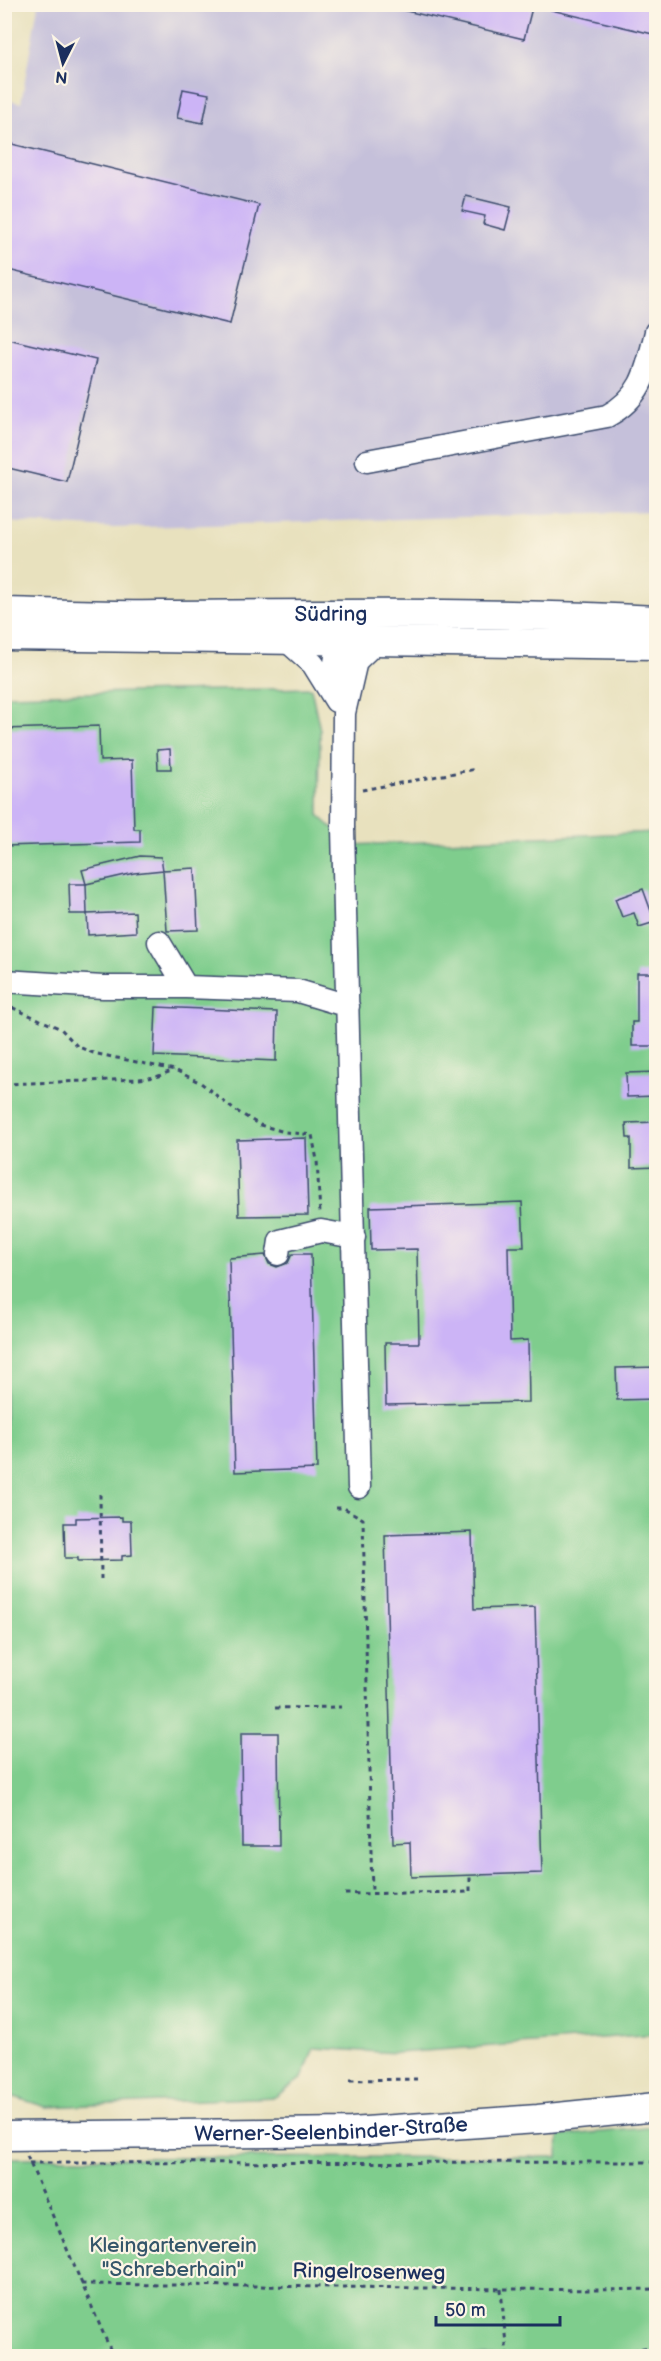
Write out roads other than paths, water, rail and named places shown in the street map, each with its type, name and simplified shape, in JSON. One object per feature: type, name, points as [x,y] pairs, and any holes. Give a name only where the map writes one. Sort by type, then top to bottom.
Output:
[{"type":"main road","name":"Südring","points":[[4,612],[158,615],[367,613],[558,616],[657,621]]},
{"type":"main road","name":"Südring","points":[[4,636],[657,645]]},
{"type":"main road","name":"Werner-Seelenbinder-Straße","points":[[19,2146],[351,2132],[538,2119],[657,2107]]},
{"type":"lane","points":[[367,461],[607,416],[622,408],[639,388],[657,332]]},
{"type":"lane","points":[[359,1487],[348,1006],[350,792],[345,713],[334,660],[341,641],[367,613]]},
{"type":"lane","points":[[286,640],[313,664],[345,713]]},
{"type":"lane","points":[[345,713],[356,661],[377,641]]},
{"type":"lane","points":[[159,942],[186,987]]},
{"type":"lane","points":[[4,981],[103,987],[298,991],[348,1006]]},
{"type":"lane","points":[[278,1254],[280,1241],[321,1231],[354,1237]]},
{"type":"park label","name":"Kleingartenverein \"Schreberhain\"","points":[[173,2257]]}]
